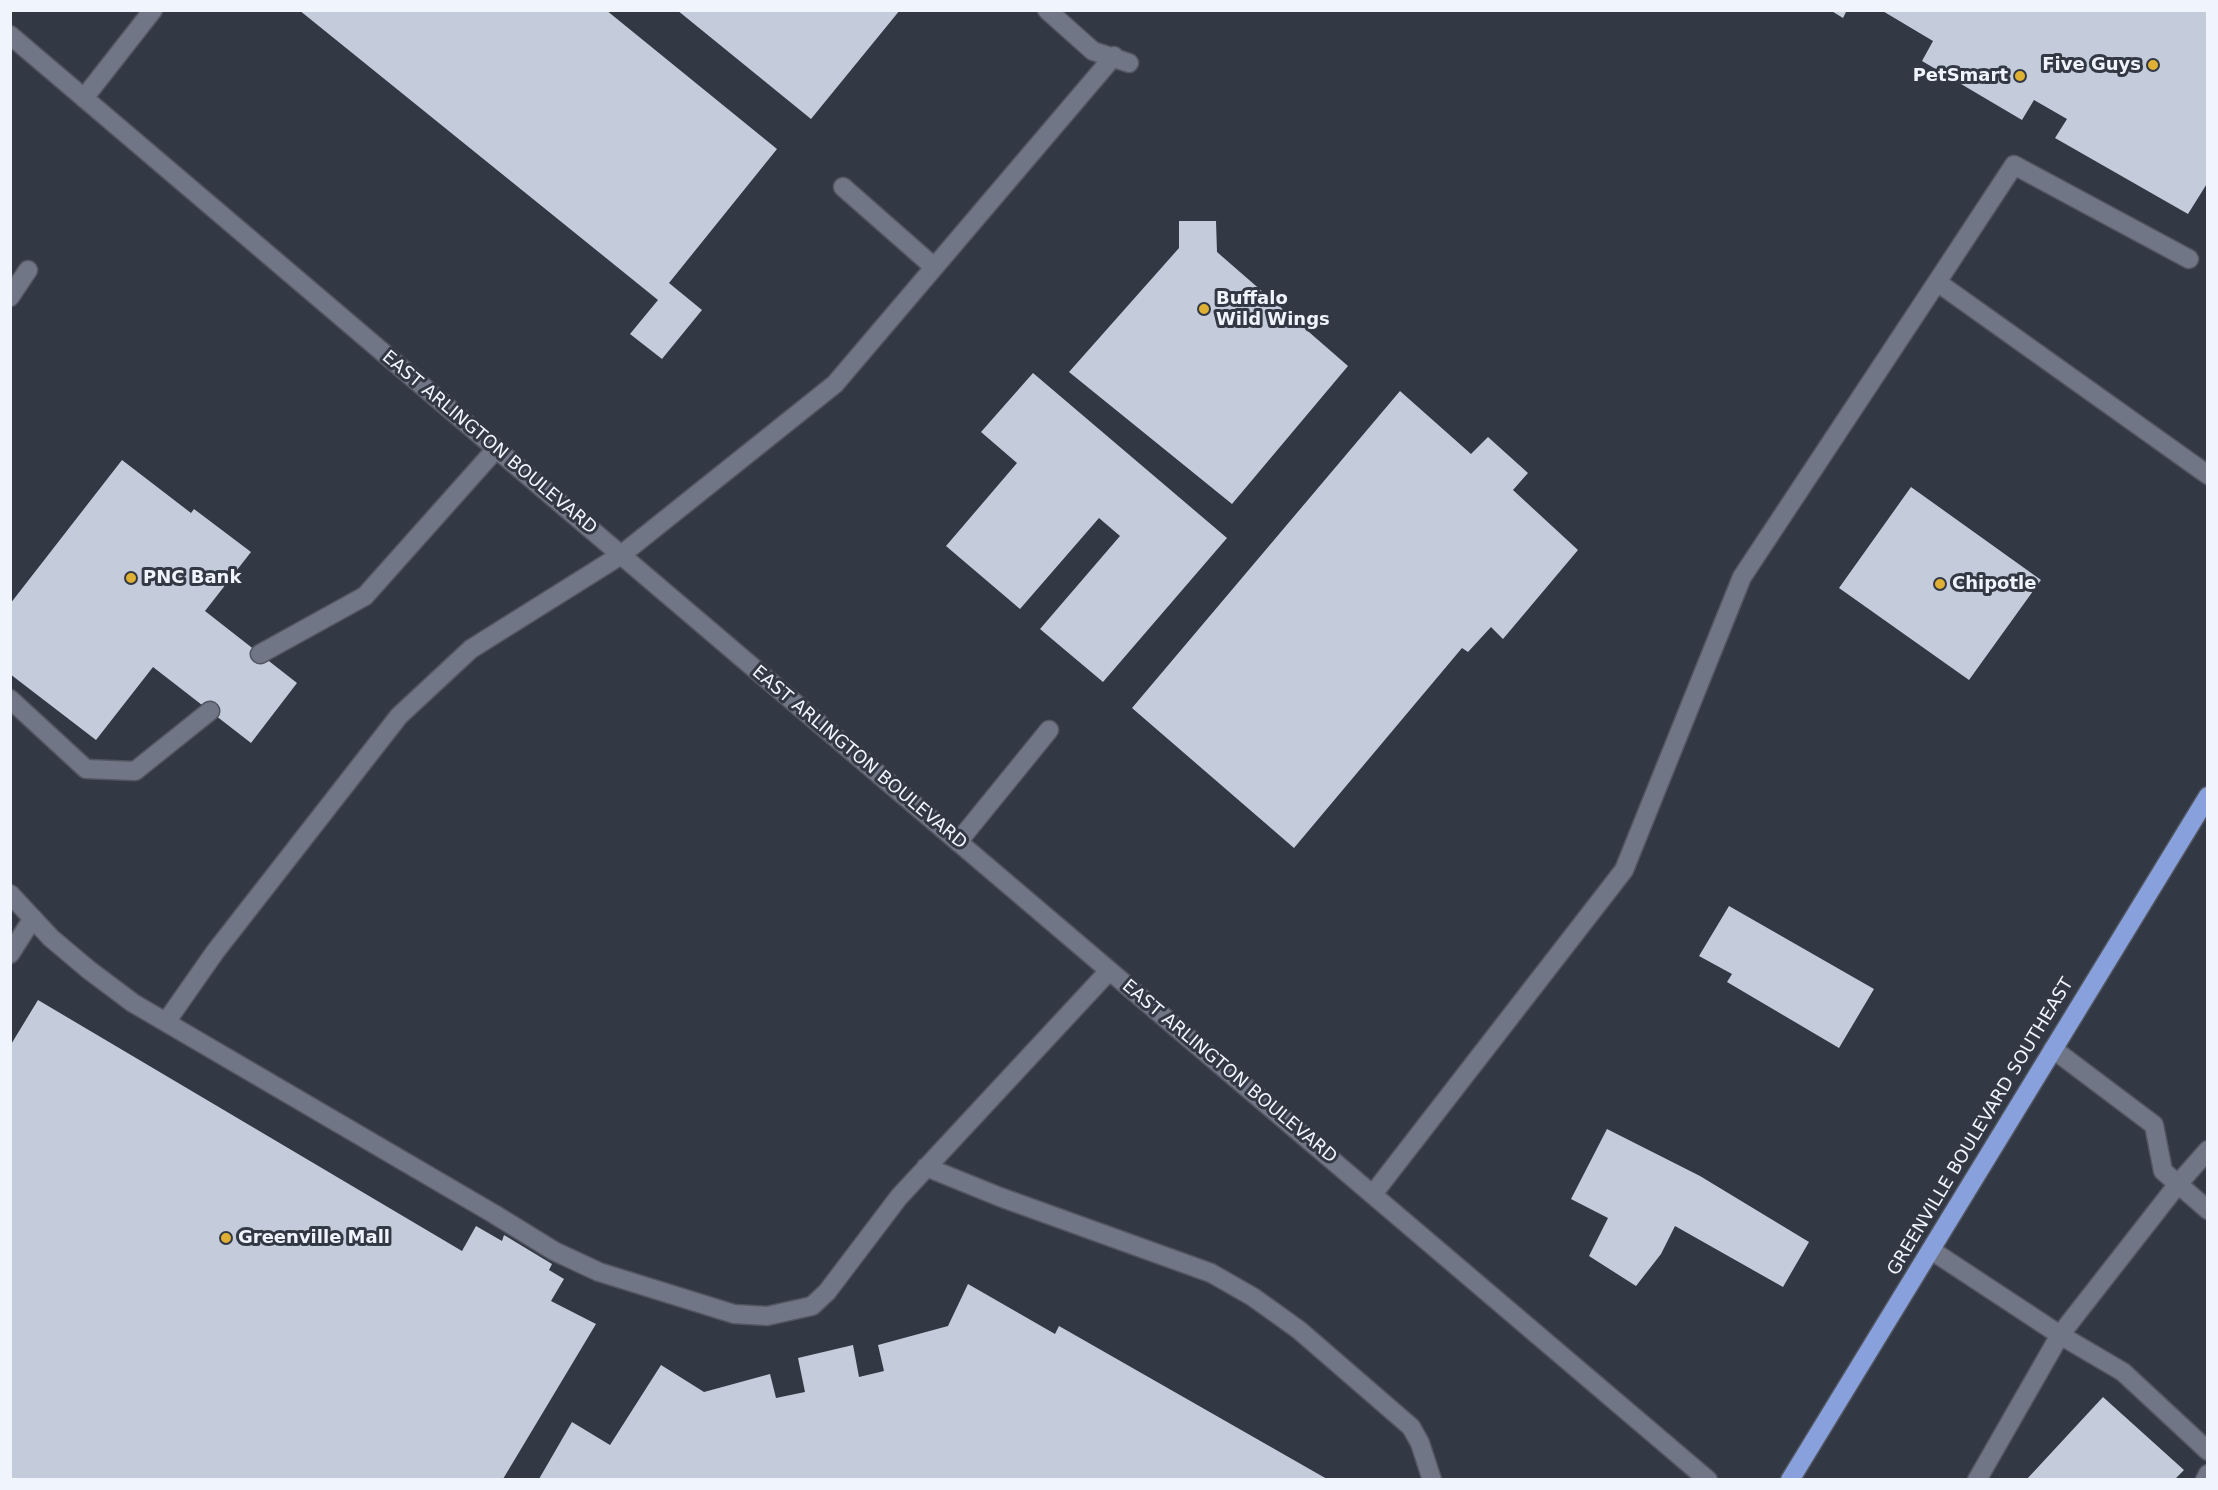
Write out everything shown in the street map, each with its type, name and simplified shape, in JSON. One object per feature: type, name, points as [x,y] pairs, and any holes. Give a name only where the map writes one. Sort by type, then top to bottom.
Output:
[{"type":"highway","name":"GREENVILLE BOULEVARD SOUTHEAST","points":[[1790,1479],[2208,796]]},
{"type":"main road","points":[[84,98],[153,10]]},
{"type":"main road","points":[[166,1022],[215,952],[399,716],[471,649],[621,555],[835,384],[934,267],[1122,60],[1093,51],[1047,10]]},
{"type":"main road","name":"EAST ARLINGTON BOULEVARD","points":[[10,35],[1708,1479]]},
{"type":"main road","points":[[1373,1194],[1624,870],[1742,577],[2014,165],[2190,259]]},
{"type":"main road","points":[[843,187],[934,267]]},
{"type":"main road","points":[[10,297],[28,270]]},
{"type":"main road","points":[[1937,282],[2208,475]]},
{"type":"main road","points":[[260,654],[365,596],[496,449]]},
{"type":"main road","points":[[10,699],[86,769],[135,771],[210,711]]},
{"type":"main road","points":[[958,842],[1049,730]]},
{"type":"main road","points":[[10,894],[88,970],[133,1003],[485,1208],[554,1251],[599,1272],[734,1314],[767,1316],[812,1306],[827,1292],[898,1197],[1109,971]]},
{"type":"main road","points":[[10,954],[33,918]]},
{"type":"main road","points":[[2053,1049],[2154,1125],[2163,1171],[2208,1210]]},
{"type":"main road","points":[[1977,1479],[2060,1335],[2178,1184],[2208,1150]]},
{"type":"main road","points":[[926,1167],[1000,1197],[1211,1273],[1253,1297],[1299,1330],[1411,1427],[1420,1443],[1432,1479]]},
{"type":"main road","points":[[1931,1250],[2060,1335],[2123,1372],[2208,1451]]},
{"type":"main road","points":[[2205,1479],[2208,1474]]},
{"type":"building","points":[[299,10],[606,10],[777,149],[669,283],[702,310],[662,359],[630,334],[658,300]]},
{"type":"building","points":[[677,10],[900,10],[811,119]]},
{"type":"building","points":[[1830,10],[1847,10],[1843,18]]},
{"type":"building","points":[[1881,10],[2208,10],[2208,182],[2188,214],[2055,138],[2067,119],[2034,100],[2022,120],[1922,61],[1933,41]]},
{"type":"building","name":"Buffalo Wild Wings","points":[[1179,221],[1216,221],[1217,252],[1348,366],[1232,504],[1069,372],[1179,248]]},
{"type":"building","points":[[1033,373],[1227,538],[1103,682],[1040,629],[1120,536],[1099,518],[1020,609],[946,546],[1017,463],[981,432]]},
{"type":"building","points":[[1400,391],[1471,454],[1488,437],[1528,473],[1513,490],[1578,550],[1503,639],[1491,627],[1468,652],[1462,648],[1294,848],[1132,708]]},
{"type":"building","name":"PNC Bank","points":[[122,460],[191,513],[194,509],[251,552],[205,611],[297,683],[251,743],[153,667],[96,740],[10,674],[10,604]]},
{"type":"building","name":"Chipotle","points":[[1911,487],[2041,580],[1969,680],[1839,588]]},
{"type":"building","points":[[1729,906],[1874,989],[1839,1048],[1727,982],[1732,974],[1699,956]]},
{"type":"building","name":"Greenville Mall","points":[[38,1000],[462,1251],[476,1226],[502,1241],[504,1235],[552,1264],[549,1270],[564,1279],[551,1301],[596,1324],[503,1479],[10,1479],[10,1046]]},
{"type":"building","points":[[1607,1129],[1700,1176],[1809,1242],[1783,1287],[1675,1226],[1661,1254],[1636,1286],[1589,1256],[1608,1218],[1571,1199]]},
{"type":"building","points":[[968,1284],[1055,1334],[1059,1326],[1327,1479],[539,1479],[572,1422],[610,1445],[661,1365],[704,1392],[770,1374],[776,1398],[805,1392],[798,1358],[853,1345],[859,1377],[884,1371],[878,1345],[948,1326]]},
{"type":"building","points":[[2103,1397],[2184,1470],[2175,1479],[2027,1479]]},
{"type":"place","name":"Five Guys","points":[[2153,65]]},
{"type":"place","name":"PetSmart","points":[[2020,76]]},
{"type":"place","name":"Buffalo Wild Wings","points":[[1204,309]]},
{"type":"place","name":"PNC Bank","points":[[131,578]]},
{"type":"place","name":"Chipotle","points":[[1940,584]]},
{"type":"place","name":"Greenville Mall","points":[[226,1238]]}]
